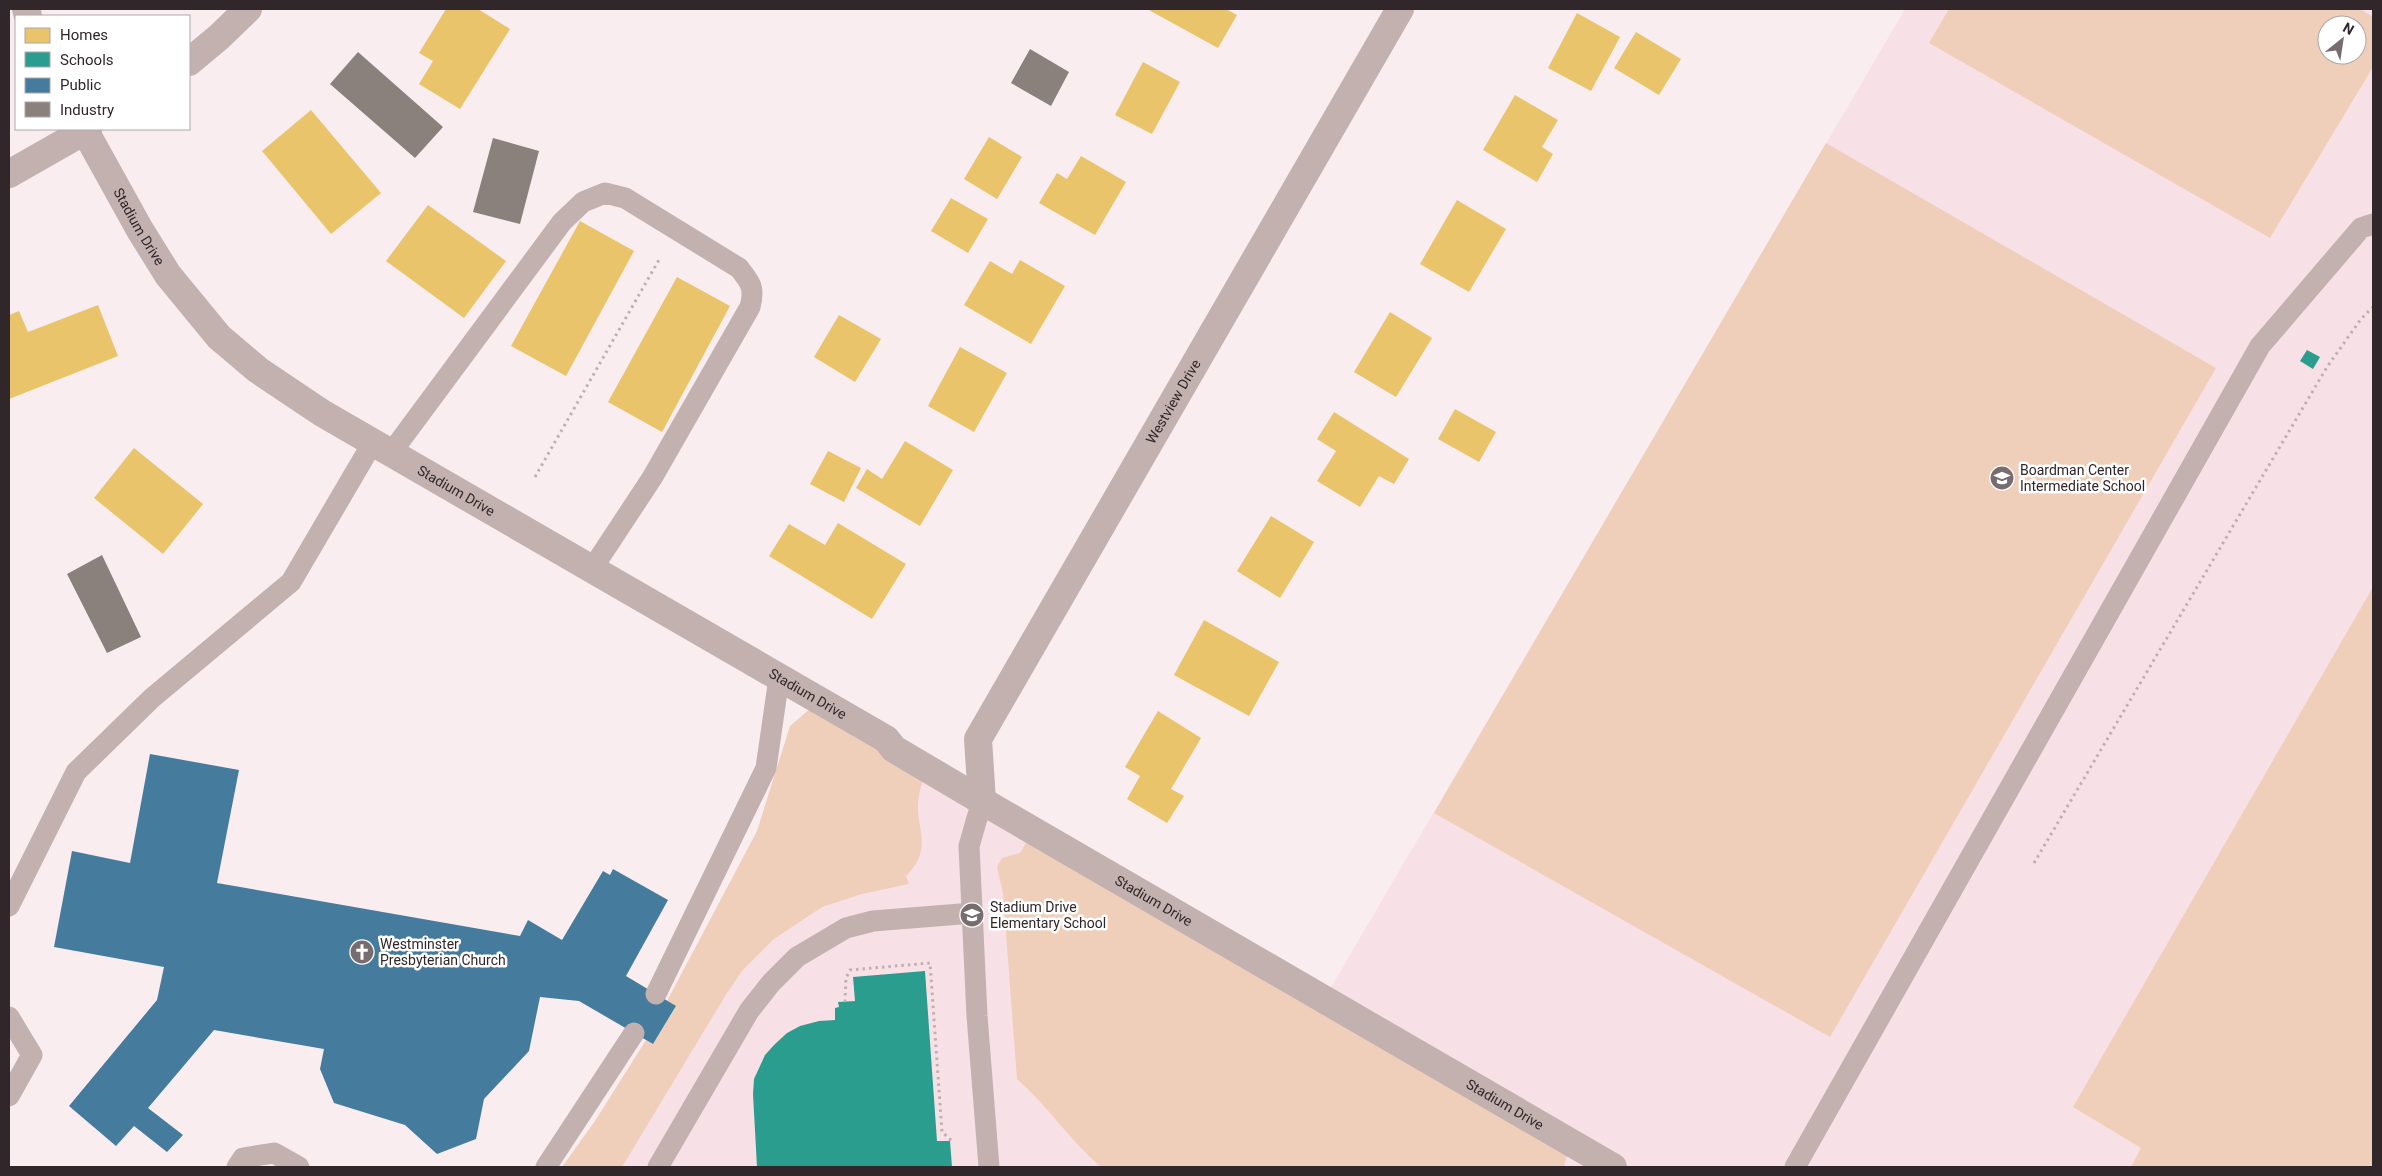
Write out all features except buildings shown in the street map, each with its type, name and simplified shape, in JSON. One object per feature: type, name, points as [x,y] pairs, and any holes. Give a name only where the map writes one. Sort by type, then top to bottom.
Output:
[{"type":"street","points":[[190,61],[219,38],[248,9]]},
{"type":"street","name":"Westview Drive","points":[[982,801],[978,739],[1400,9]]},
{"type":"street","points":[[9,174],[83,130]]},
{"type":"street","name":"Stadium Drive","points":[[86,130],[140,230],[168,275],[219,337],[258,370],[322,413],[886,739],[894,749],[982,801],[1612,1167]]},
{"type":"lane","points":[[9,906],[76,772],[152,698],[291,582],[382,448],[562,222],[583,202],[605,194],[625,198],[739,268],[749,282],[754,294],[750,307],[652,478],[592,569]]},
{"type":"lane","points":[[1796,1167],[2260,346],[2361,228],[2373,224]]},
{"type":"lane","points":[[656,994],[766,768],[779,678]]},
{"type":"lane","points":[[982,801],[969,846],[977,1016],[989,1167]]},
{"type":"lane","points":[[658,1167],[749,1011],[770,983],[797,958],[846,928],[873,920],[972,913]]},
{"type":"lane","points":[[9,1017],[32,1055],[9,1096]]},
{"type":"lane","points":[[546,1167],[634,1033]]},
{"type":"lane","points":[[236,1167],[243,1158],[274,1153],[299,1167]]},
{"type":"path","points":[[535,477],[677,230]]},
{"type":"path","points":[[2034,863],[2327,367],[2361,318],[2373,307]]},
{"type":"path","points":[[845,1002],[846,978],[850,970],[930,964],[942,1132],[954,1143],[955,1151]]},
{"type":"shaded area","name":"Boardman Center Intermediate School","points":[[1905,9],[2373,9],[2373,1167],[621,1167],[872,731],[1324,999]]},
{"type":"shaded area","points":[[1949,9],[2360,9],[2373,17],[2373,67],[2270,238],[1929,43]]},
{"type":"shaded area","points":[[1826,143],[2216,368],[1830,1037],[1434,813]]},
{"type":"shaded area","points":[[2373,587],[2373,1167],[2131,1167],[2141,1148],[2073,1107]]},
{"type":"shaded area","points":[[819,701],[928,769],[920,788],[918,807],[922,846],[915,865],[906,876],[909,884],[862,894],[822,907],[774,939],[742,971],[727,993],[622,1167],[562,1167],[595,1121],[646,1040],[653,1044],[676,1007],[667,1001],[757,831],[790,726]]},
{"type":"shaded area","points":[[1033,831],[1570,1142],[1564,1167],[1101,1167],[1017,1079],[1003,893],[997,867],[1002,858],[1020,853]]},
{"type":"place","name":"Boardman Center Intermediate School","points":[[2002,478]]},
{"type":"place","name":"Stadium Drive Elementary School","points":[[972,915]]},
{"type":"place","name":"Westminster Presbyterian Church","points":[[362,952]]}]
